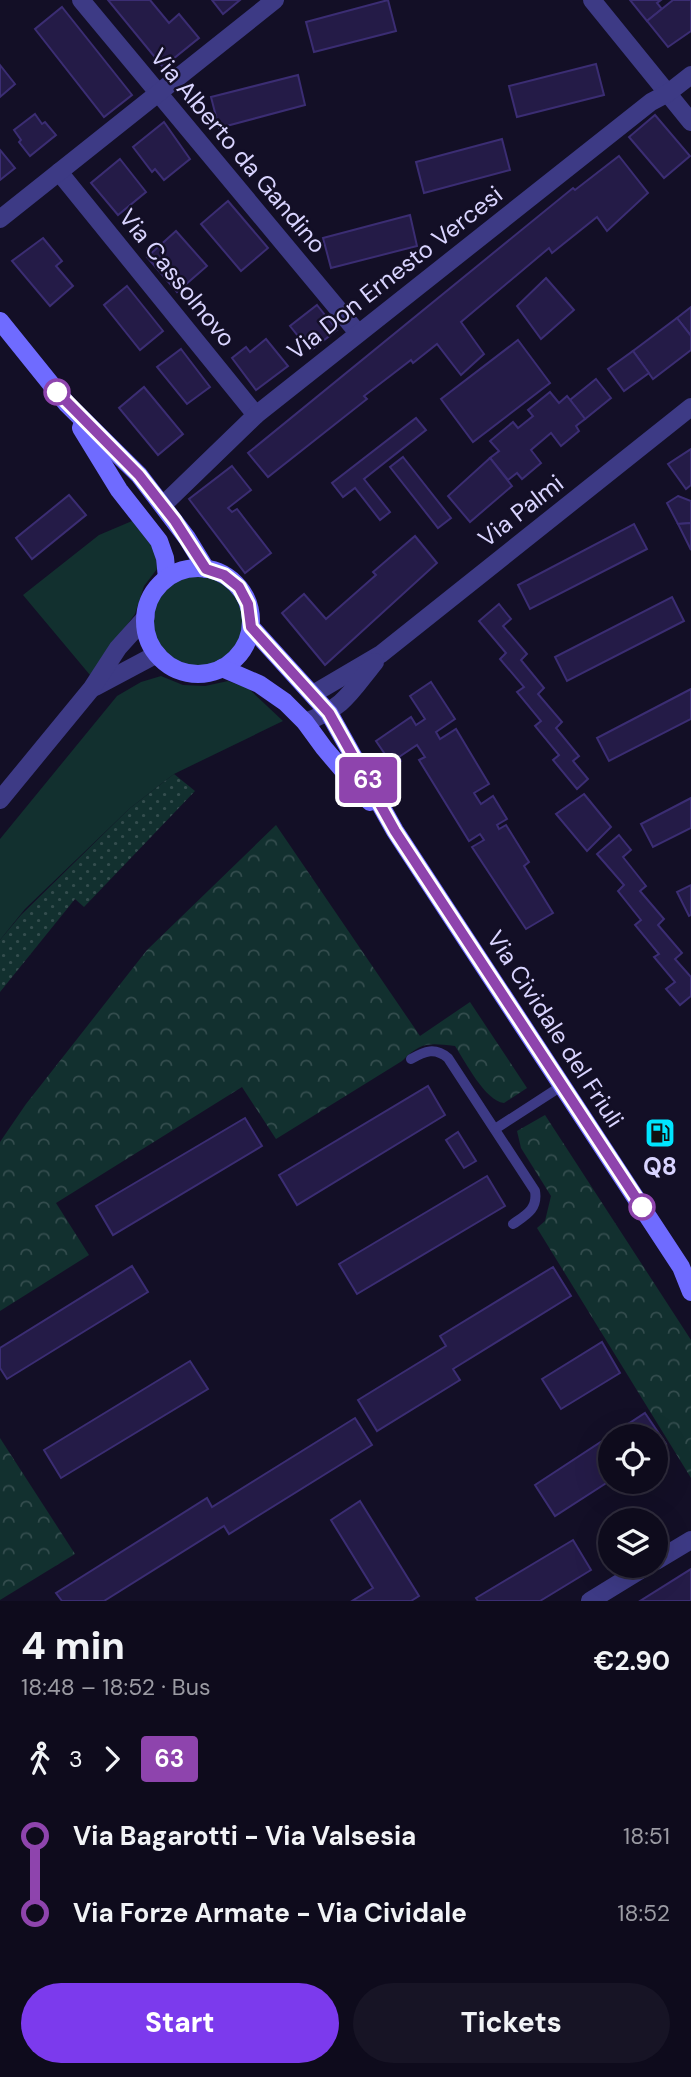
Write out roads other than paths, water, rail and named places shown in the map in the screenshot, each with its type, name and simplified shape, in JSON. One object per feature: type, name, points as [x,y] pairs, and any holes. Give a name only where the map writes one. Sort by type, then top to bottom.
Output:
[{"type":"street","name":"Via Alberto da Gandino","points":[[81,0],[358,333]]},
{"type":"street","points":[[0,219],[275,0]]},
{"type":"street","points":[[592,0],[689,115]]},
{"type":"street","name":"Via Don Ernesto Vercesi","points":[[163,505],[256,415],[651,102],[691,75]]},
{"type":"street","name":"Via Cassolnovo","points":[[59,172],[256,415]]},
{"type":"street","points":[[0,321],[66,404],[119,490],[159,541],[167,578]]},
{"type":"street","points":[[66,404],[139,475],[163,505],[206,569]]},
{"type":"street","name":"Via Palmi","points":[[313,694],[381,654],[691,407]]},
{"type":"street","points":[[206,569],[224,575],[239,587],[248,604],[251,627],[247,643],[240,654],[222,668],[210,673],[190,673],[172,667],[157,654],[148,636],[146,617],[151,598],[167,578],[186,570],[206,569]]},
{"type":"street","points":[[0,800],[92,688],[118,648],[146,617]]},
{"type":"street","name":"Via Cividale del Friuli","points":[[251,627],[329,713],[395,831],[686,1271],[691,1292]]},
{"type":"street","points":[[92,688],[157,654]]},
{"type":"street","name":"Via Palmi","points":[[305,722],[329,713],[345,700],[381,654]]},
{"type":"street","name":"Via Cividale del Friuli","points":[[222,668],[259,684],[285,702],[305,722],[395,831]]},
{"type":"street","points":[[668,1554],[691,1540]]},
{"type":"street","points":[[590,1601],[628,1578]]},
{"type":"lane","points":[[411,1059],[431,1051],[440,1051],[448,1058],[535,1191],[534,1206],[513,1224]]},
{"type":"lane","points":[[495,1129],[563,1085]]},
{"type":"place","name":"Q8","points":[[660,1133]]}]
